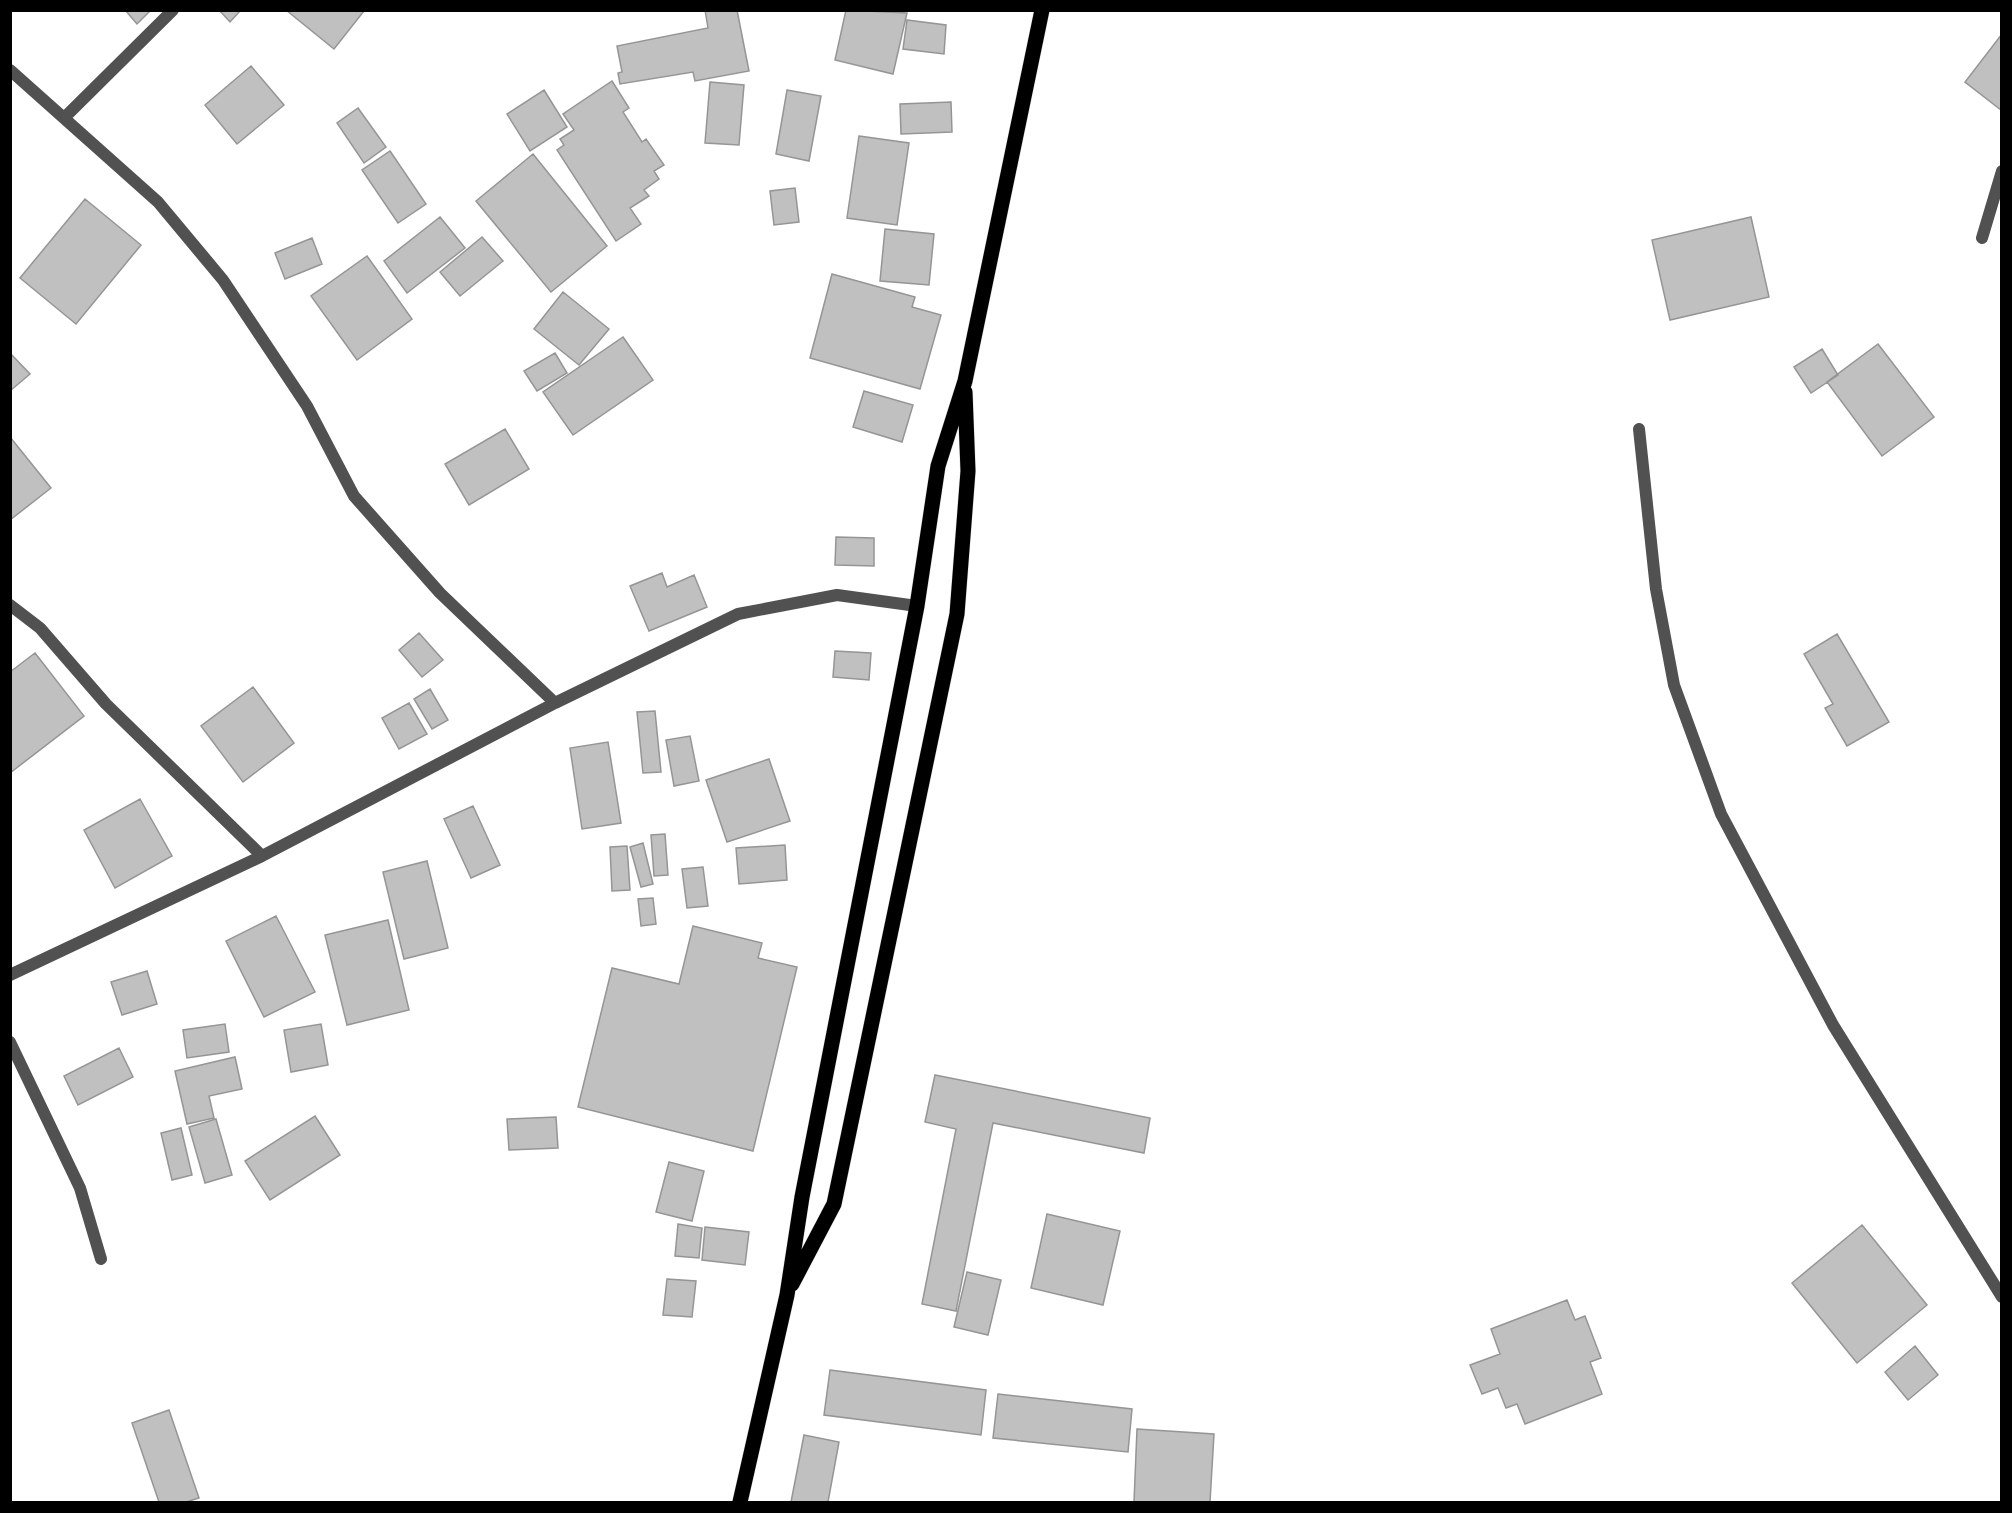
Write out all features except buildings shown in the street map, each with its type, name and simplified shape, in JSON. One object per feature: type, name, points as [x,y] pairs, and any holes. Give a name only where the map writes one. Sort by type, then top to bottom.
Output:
[{"type":"main road","points":[[740,1503],[787,1295],[802,1197],[917,606],[938,466],[965,381],[1042,10]]},
{"type":"main road","points":[[787,1295],[834,1204],[957,614],[968,471],[965,381]]},
{"type":"street","points":[[64,118],[173,10]]},
{"type":"street","points":[[10,70],[158,202],[223,280],[307,406],[354,496],[440,593],[555,703]]},
{"type":"street","points":[[1982,238],[2001,171]]},
{"type":"street","points":[[1639,429],[1656,589],[1674,685],[1721,814],[1833,1025],[2001,1297]]},
{"type":"street","points":[[10,975],[262,856],[555,703],[738,614],[837,595],[917,606]]},
{"type":"street","points":[[10,605],[40,628],[106,704],[262,856]]},
{"type":"street","points":[[10,1042],[80,1188],[100,1260]]}]
